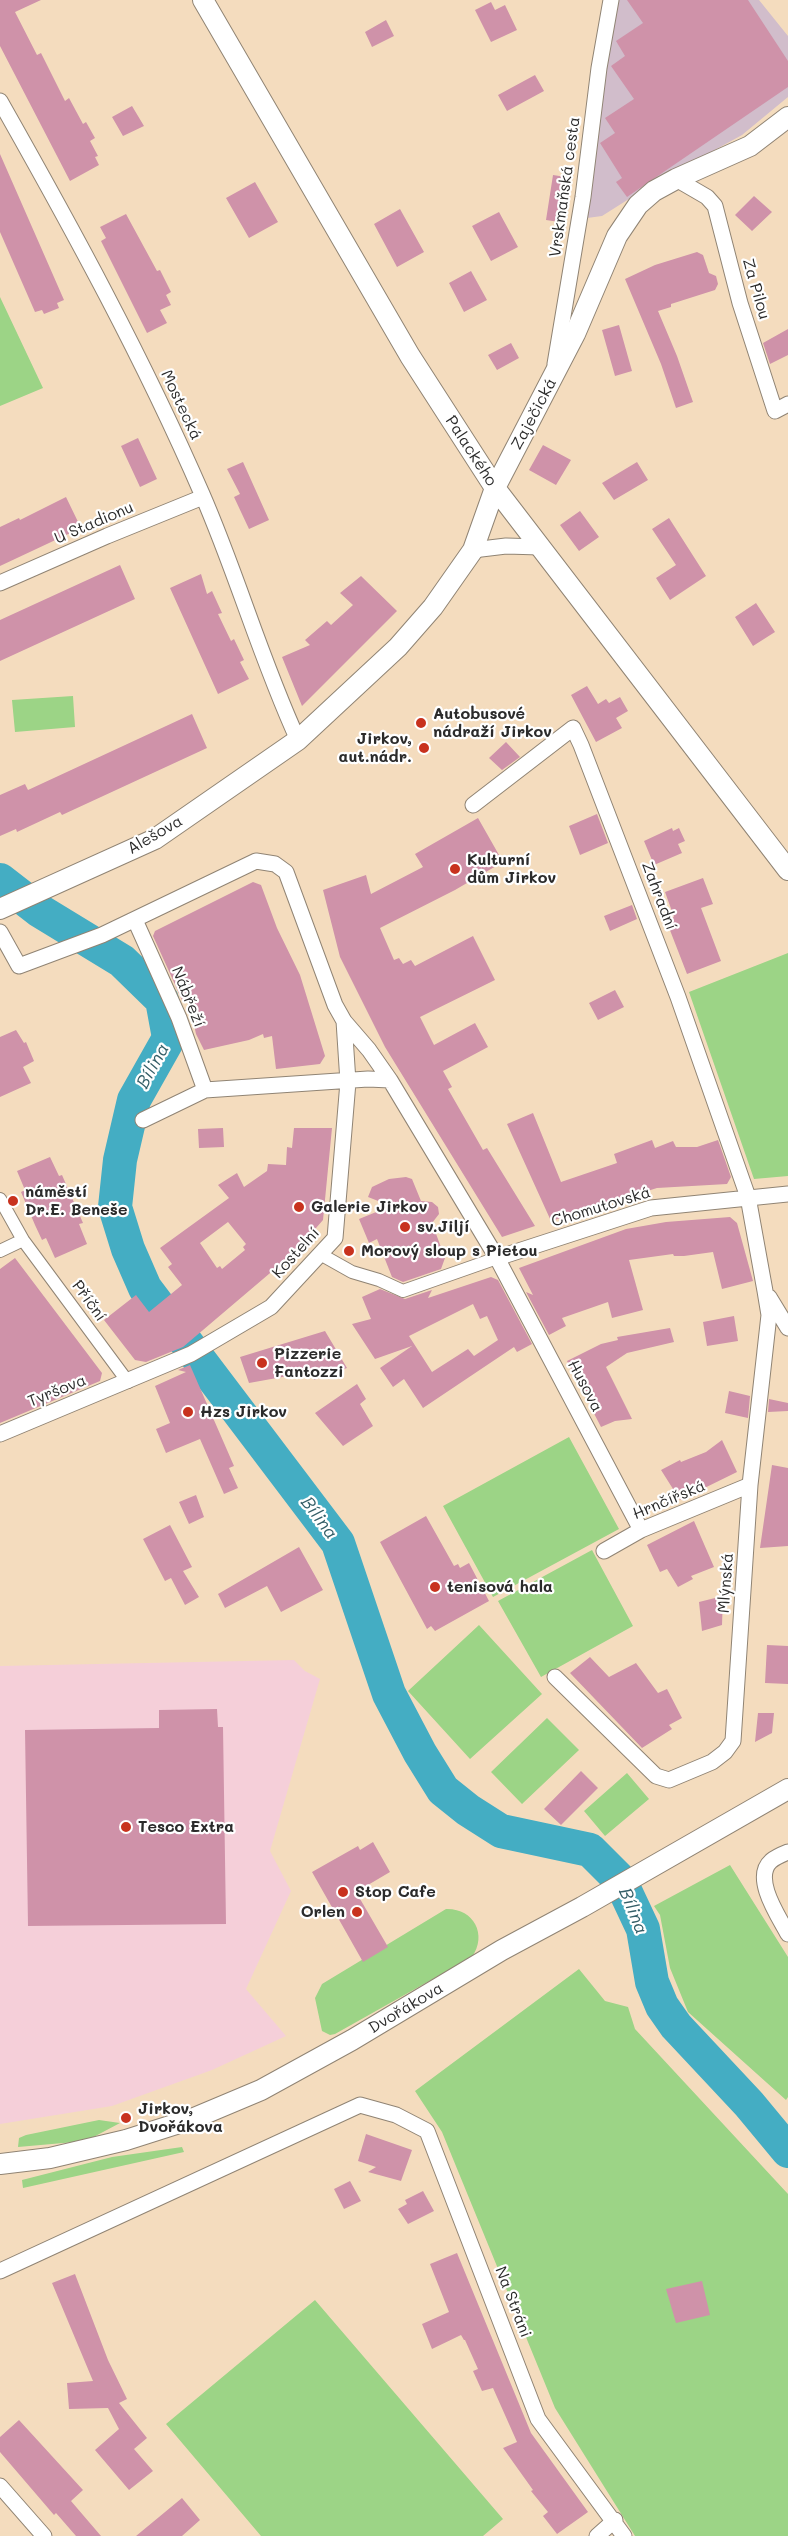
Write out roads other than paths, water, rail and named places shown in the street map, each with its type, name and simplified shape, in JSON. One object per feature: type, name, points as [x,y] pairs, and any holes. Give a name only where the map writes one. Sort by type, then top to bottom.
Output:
[{"type":"street","name":"Palackého","points":[[203,0],[410,356],[495,488],[788,870]]},
{"type":"street","name":"Vrskmaňská cesta","points":[[552,379],[583,197],[599,68],[611,0]]},
{"type":"street","name":"Mostecká","points":[[0,101],[87,256],[162,403],[203,497],[257,642],[298,740]]},
{"type":"street","name":"Zaječická","points":[[298,740],[398,647],[433,607],[473,550],[495,488],[575,334],[617,236],[638,205],[654,191],[676,179],[750,146],[788,117]]},
{"type":"street","name":"Za Pilou","points":[[676,179],[707,197],[715,206],[740,303],[775,411],[788,404]]},
{"type":"street","name":"U Stadionu","points":[[0,584],[107,536],[203,497]]},
{"type":"street","points":[[473,550],[506,546],[540,548]]},
{"type":"street","name":"Zahradní","points":[[473,806],[573,728],[678,997],[748,1197]]},
{"type":"street","name":"Alešova","points":[[0,909],[155,839],[298,740]]},
{"type":"street","name":"Kostelní","points":[[135,920],[256,861],[275,864],[285,872],[335,1005],[344,1021],[369,1050],[390,1080],[497,1258]]},
{"type":"street","points":[[0,932],[19,966],[74,947],[135,920]]},
{"type":"street","name":"Nábřeží","points":[[135,920],[179,1018],[205,1090]]},
{"type":"street","name":"Kostelní","points":[[128,1382],[197,1351],[271,1307],[335,1238],[348,1082],[344,1021]]},
{"type":"street","points":[[143,1120],[205,1090],[390,1080]]},
{"type":"street","name":"Chomutovská","points":[[497,1258],[651,1208],[788,1194]]},
{"type":"street","name":"Mlýnská","points":[[555,1677],[656,1776],[669,1780],[712,1762],[726,1752],[734,1741],[750,1485],[769,1315],[748,1197]]},
{"type":"street","name":"Příční","points":[[0,1198],[23,1240],[128,1382]]},
{"type":"street","points":[[0,1251],[23,1240]]},
{"type":"street","points":[[320,1254],[352,1272],[380,1280],[403,1291],[497,1258]]},
{"type":"street","name":"Husova","points":[[497,1258],[641,1530]]},
{"type":"street","points":[[765,1291],[788,1328]]},
{"type":"street","name":"Tyršova","points":[[0,1434],[128,1382]]},
{"type":"street","name":"Hrnčířská","points":[[604,1551],[641,1530],[750,1485]]},
{"type":"street","name":"Dvořákova","points":[[0,2164],[50,2158],[126,2140],[192,2119],[261,2090],[352,2040],[502,1950],[788,1789]]},
{"type":"street","points":[[788,1852],[772,1860],[766,1869],[765,1881],[768,1898],[788,1934]]},
{"type":"street","name":"Na Stráni","points":[[0,2271],[360,2105],[396,2115],[427,2131],[538,2419],[615,2520],[624,2536]]},
{"type":"street","points":[[0,2486],[44,2536]]},
{"type":"street","points":[[597,2536],[615,2520]]},
{"type":"waterway","name":"Bílina","points":[[0,880],[40,911],[122,961],[162,1000],[169,1038],[134,1100],[120,1160],[115,1207],[128,1249],[145,1288],[338,1543],[389,1694],[420,1753],[443,1790],[468,1810],[501,1831],[590,1850],[620,1880],[643,1929],[652,1982],[662,2006],[676,2026],[749,2104],[788,2151]]},
{"type":"place","name":"Autobusové nádraží Jirkov","points":[[421,723]]},
{"type":"place","name":"Jirkov, aut.nádr.","points":[[424,748]]},
{"type":"place","name":"Kulturní dům Jirkov","points":[[455,869]]},
{"type":"place","name":"náměstí Dr.E. Beneše","points":[[13,1201]]},
{"type":"place","name":"Galerie Jirkov","points":[[299,1207]]},
{"type":"place","name":"sv.Jiljí","points":[[405,1227]]},
{"type":"place","name":"Morový sloup s Pietou","points":[[349,1251]]},
{"type":"place","name":"Pizzerie Fantozzi","points":[[262,1363]]},
{"type":"place","name":"Hzs Jirkov","points":[[188,1412]]},
{"type":"place","name":"tenisová hala","points":[[435,1587]]},
{"type":"place","name":"Tesco Extra","points":[[126,1827]]},
{"type":"place","name":"Stop Cafe","points":[[343,1892]]},
{"type":"place","name":"Orlen","points":[[357,1912]]},
{"type":"place","name":"Jirkov, Dvořákova","points":[[126,2118]]}]
